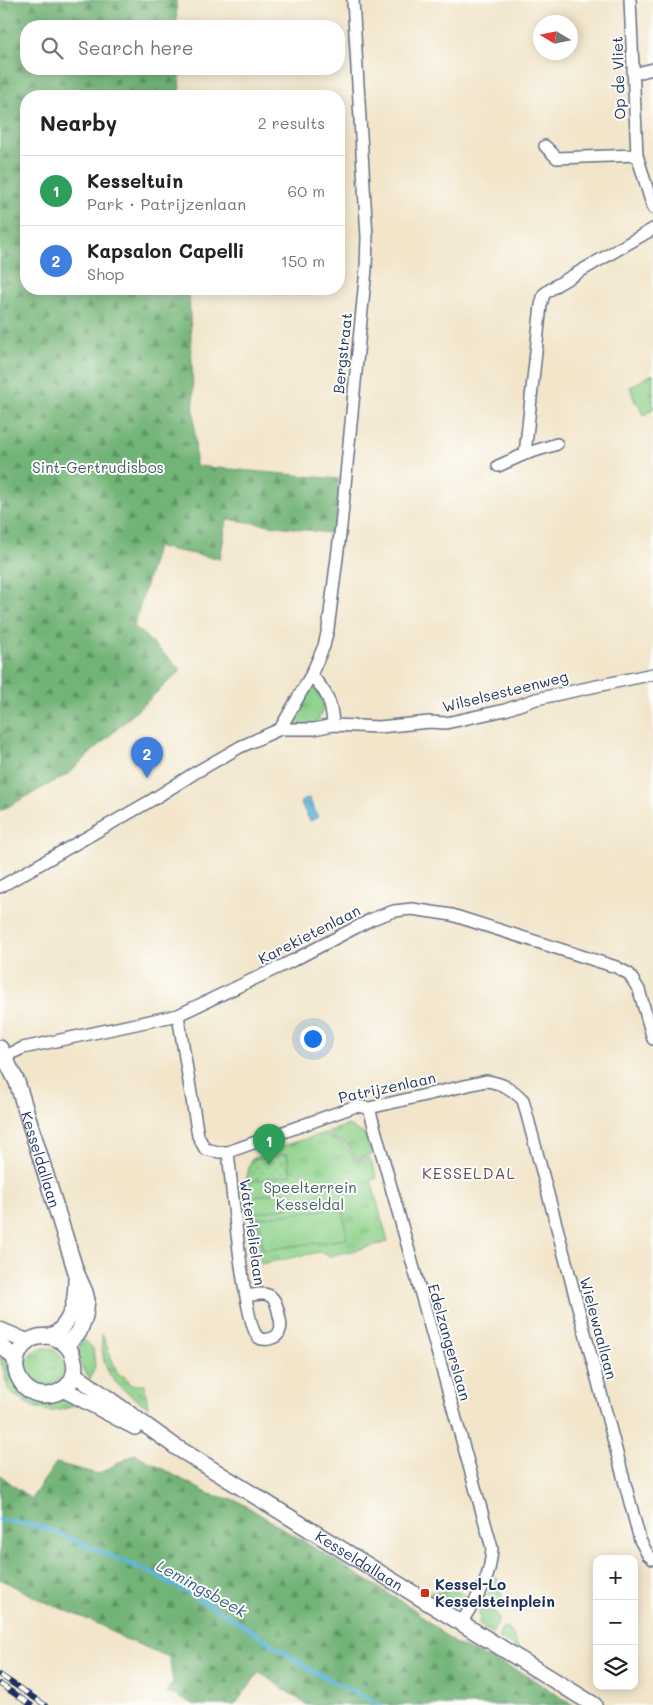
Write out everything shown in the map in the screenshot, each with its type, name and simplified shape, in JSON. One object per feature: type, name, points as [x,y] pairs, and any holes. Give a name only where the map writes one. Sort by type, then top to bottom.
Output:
[{"type":"street","name":"Bergstraat","points":[[311,675],[324,646],[331,612],[366,269],[367,237],[353,0]]},
{"type":"street","name":"Op de Vliet","points":[[630,0],[637,155],[653,208]]},
{"type":"street","points":[[633,74],[653,69]]},
{"type":"street","points":[[545,146],[557,158],[637,155]]},
{"type":"street","points":[[525,454],[541,305],[544,294],[653,229]]},
{"type":"street","points":[[498,466],[525,454],[557,444]]},
{"type":"street","name":"Wilselsesteenweg","points":[[0,887],[152,800],[232,751],[280,730],[314,730],[333,725],[379,727],[429,722],[446,723],[504,710],[536,699],[653,674]]},
{"type":"street","points":[[280,730],[311,675],[322,686],[332,707],[333,725]]},
{"type":"street","name":"Karekietenlaan","points":[[2,1052],[178,1015],[292,961],[372,919],[412,909],[452,915],[616,967],[629,974],[639,990],[653,1039]]},
{"type":"street","points":[[178,1015],[198,1136],[205,1149],[228,1152]]},
{"type":"street","name":"Kesseldallaan","points":[[2,1052],[17,1082],[76,1272],[87,1300],[85,1316],[79,1332],[66,1345]]},
{"type":"street","name":"Patrijzenlaan","points":[[228,1152],[356,1106],[369,1108],[486,1081],[501,1083],[523,1100]]},
{"type":"street","name":"Wielewaallaan","points":[[523,1100],[640,1540],[648,1555],[653,1559]]},
{"type":"street","name":"Edelzangerslaan","points":[[369,1108],[492,1548],[491,1565],[485,1584],[461,1623]]},
{"type":"street","name":"Waterlelielaan","points":[[228,1152],[238,1251],[247,1296]]},
{"type":"street","name":"Kesseldallaan","points":[[28,1342],[38,1337],[58,1333],[65,1324],[73,1309],[76,1298],[76,1272]]},
{"type":"street","points":[[0,1330],[10,1336],[28,1342],[18,1354],[16,1373],[20,1382],[32,1392],[45,1396],[56,1394],[64,1389],[74,1374],[74,1360],[66,1345],[56,1338],[48,1336]]},
{"type":"street","points":[[0,1345],[12,1355],[16,1362]]},
{"type":"street","name":"Kesseldallaan","points":[[74,1374],[176,1447],[594,1705]]},
{"type":"street","name":"Kesseldallaan","points":[[64,1389],[176,1447]]},
{"type":"green space","name":"Sint-Gertrudisbos","points":[[0,0],[176,0],[177,20],[20,20],[20,75],[179,75],[180,90],[20,90],[20,295],[189,295],[196,466],[339,479],[335,534],[227,519],[220,559],[157,547],[134,626],[181,670],[68,774],[0,811]]},
{"type":"green space","points":[[653,374],[653,409],[643,416],[638,403],[635,402],[630,387]]},
{"type":"green space","points":[[313,684],[322,699],[323,710],[321,715],[313,725],[291,726]]},
{"type":"green space","points":[[348,1125],[364,1134],[372,1155],[356,1160],[347,1145],[341,1140],[332,1138],[330,1131]]},
{"type":"green space","name":"Speelterrein Kesseldal","points":[[328,1132],[330,1139],[340,1142],[346,1147],[355,1162],[370,1158],[377,1178],[371,1180],[388,1242],[330,1256],[319,1252],[261,1264],[256,1217],[251,1218],[247,1178],[251,1160],[267,1151]]},
{"type":"green space","points":[[287,1154],[291,1175],[247,1182],[251,1160]]},
{"type":"green space","points":[[285,1192],[288,1208],[254,1213],[252,1197]]},
{"type":"green space","points":[[343,1207],[347,1239],[263,1250],[259,1218]]},
{"type":"green space","points":[[102,1334],[118,1375],[126,1378],[131,1385],[145,1385],[148,1407],[112,1378],[104,1360]]},
{"type":"green space","points":[[81,1337],[93,1348],[95,1366],[90,1379],[81,1365],[79,1349]]},
{"type":"green space","points":[[45,1348],[58,1354],[64,1367],[58,1380],[45,1386],[32,1380],[26,1367],[32,1354]]},
{"type":"green space","points":[[1,1355],[8,1364],[15,1385],[23,1395],[37,1402],[49,1403],[66,1399],[74,1403],[73,1406],[58,1411],[45,1411],[26,1403],[13,1394],[7,1385],[0,1362]]},
{"type":"green space","points":[[135,1454],[209,1494],[238,1501],[412,1608],[454,1643],[526,1675],[573,1705],[307,1705],[259,1672],[235,1705],[196,1705],[166,1692],[173,1682],[169,1657],[123,1638],[101,1625],[43,1601],[0,1579],[0,1475],[31,1499],[56,1463],[98,1474]]},
{"type":"green space","points":[[497,1577],[503,1601],[501,1602],[487,1595]]},
{"type":"green space","points":[[459,1592],[469,1598],[461,1606],[452,1607],[438,1601],[434,1598],[435,1595],[429,1593]]},
{"type":"green space","points":[[481,1605],[496,1613],[500,1619],[492,1634],[480,1625],[479,1610]]},
{"type":"green space","points":[[505,1628],[511,1631],[519,1650],[498,1637],[502,1629]]},
{"type":"water","points":[[309,798],[318,817],[310,821],[300,802]]},
{"type":"waterway","name":"Lemingsbeek","points":[[0,1520],[42,1527],[152,1573],[229,1616],[314,1672],[381,1705]]},
{"type":"railway","points":[[0,1675],[45,1705]]},
{"type":"railway","points":[[0,1684],[31,1705]]},
{"type":"place","name":"Kapsalon Capelli","points":[[147,778]]},
{"type":"place","name":"Kesseltuin","points":[[269,1165]]},
{"type":"place","name":"Kessel-Lo Kesselsteinplein","points":[[425,1593]]},
{"type":"district","name":"KESSELDAL","points":[[469,1172]]}]
